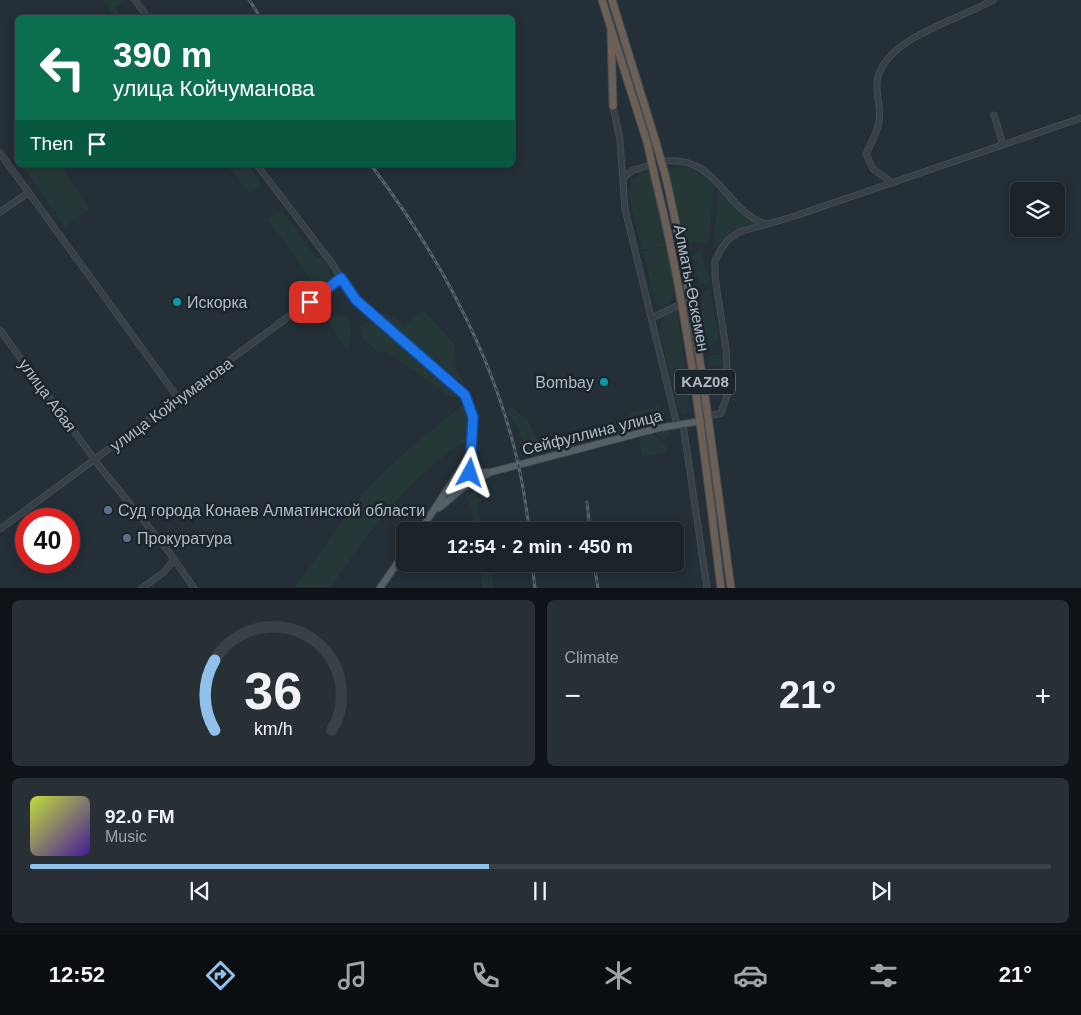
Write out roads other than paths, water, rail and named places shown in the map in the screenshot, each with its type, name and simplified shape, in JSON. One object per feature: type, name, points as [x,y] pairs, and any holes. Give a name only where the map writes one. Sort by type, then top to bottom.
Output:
[{"type":"highway","name":"Алматы-Өскемен","points":[[602,0],[647,142],[673,250],[700,421],[721,588]]},
{"type":"highway","name":"Алматы-Өскемен","points":[[612,0],[655,139],[682,248],[709,416],[730,588]]},
{"type":"highway","points":[[611,27],[613,106]]},
{"type":"main road","name":"Сейфуллина улица","points":[[491,472],[700,421]]},
{"type":"main road","points":[[427,522],[460,476],[491,472]]},
{"type":"main road","points":[[431,516],[466,485],[491,472]]},
{"type":"main road","points":[[460,476],[466,485]]},
{"type":"main road","points":[[460,476],[456,486],[466,485]]},
{"type":"main road","points":[[380,588],[396,565]]},
{"type":"street","points":[[135,0],[146,15]]},
{"type":"street","points":[[893,183],[873,169],[866,154],[879,122],[876,83],[882,66],[886,59],[920,35],[941,23],[993,0]]},
{"type":"street","points":[[613,106],[620,140],[625,209],[680,425],[707,588]]},
{"type":"street","points":[[994,115],[1003,145]]},
{"type":"street","points":[[709,416],[721,413],[728,393],[726,348],[716,285],[715,261],[729,238],[739,232],[893,183],[1081,118]]},
{"type":"street","points":[[0,153],[178,398]]},
{"type":"street","points":[[666,161],[683,160],[699,167],[754,218],[767,224]]},
{"type":"street","points":[[623,178],[633,170],[647,166]]},
{"type":"street","points":[[259,167],[331,262],[356,300],[465,395],[473,417],[472,448],[460,476]]},
{"type":"street","points":[[0,212],[28,193]]},
{"type":"street","name":"улица Койчуманова","points":[[0,529],[341,278]]},
{"type":"street","points":[[652,318],[681,304]]},
{"type":"street","name":"улица Абая","points":[[0,330],[95,460],[194,588]]},
{"type":"street","points":[[460,476],[472,448]]},
{"type":"street","points":[[142,588],[164,572],[174,560]]},
{"type":"railway","points":[[249,0],[259,15]]},
{"type":"railway","points":[[372,167],[428,248],[453,292],[475,338],[494,384],[510,432],[522,481],[528,522]]},
{"type":"railway","points":[[587,502],[589,522]]},
{"type":"railway","points":[[533,572],[535,588]]},
{"type":"railway","points":[[595,572],[598,588]]},
{"type":"place","name":"Искоркa","points":[[177,302]]},
{"type":"place","name":"Bombay","points":[[604,382]]},
{"type":"place","name":"Суд города Конаев Алматинской области","points":[[108,510]]},
{"type":"place","name":"Прокуратура","points":[[127,538]]}]
